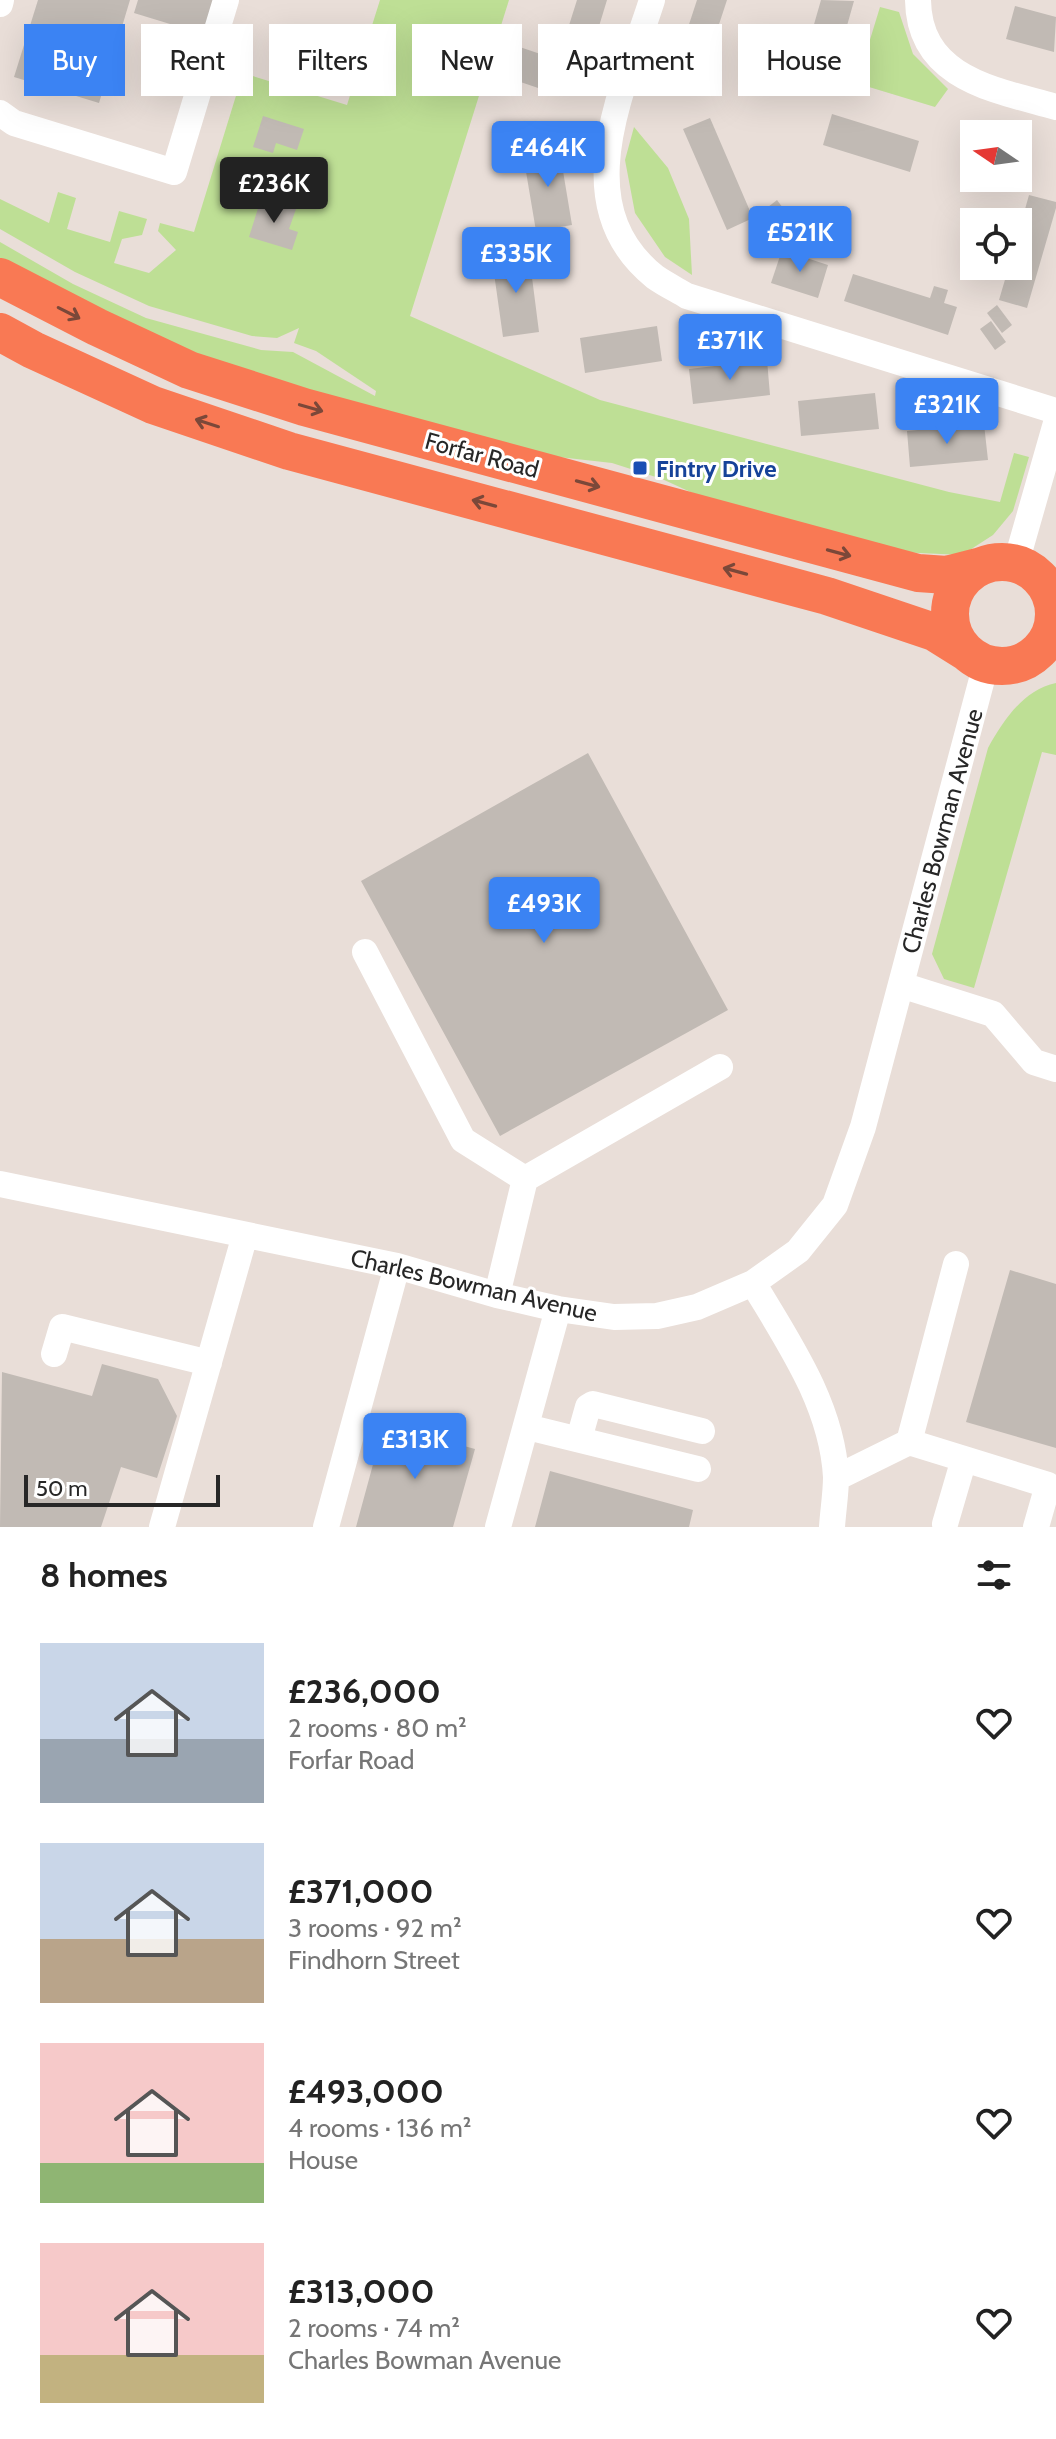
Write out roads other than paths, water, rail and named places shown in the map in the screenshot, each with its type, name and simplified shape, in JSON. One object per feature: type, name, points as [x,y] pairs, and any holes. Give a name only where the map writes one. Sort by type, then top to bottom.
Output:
[{"type":"highway","name":"Forfar Road","points":[[0,277],[189,370],[304,407],[918,573],[947,575],[999,565]]},
{"type":"highway","name":"Forfar Road","points":[[0,332],[153,405],[289,451],[827,596],[1007,659]]},
{"type":"highway","points":[[999,565],[1033,571],[1054,599],[1055,613],[1047,641],[1036,654],[1007,659],[957,640],[950,612],[952,597],[959,584],[969,573],[999,565]]},
{"type":"street","points":[[0,113],[14,123],[174,172],[226,0]]},
{"type":"street","points":[[652,0],[608,139],[604,174],[612,216],[630,251],[655,277],[687,296],[1056,411]]},
{"type":"street","points":[[918,0],[922,30],[936,54],[958,75],[1056,107]]},
{"type":"street","points":[[999,565],[1056,423]]},
{"type":"street","name":"Charles Bowman Avenue","points":[[0,1184],[397,1266],[558,1309],[614,1317],[657,1316],[697,1307],[753,1283],[798,1251],[835,1205],[863,1127],[901,985],[1007,659]]},
{"type":"street","points":[[365,952],[463,1140],[525,1179]]},
{"type":"street","points":[[901,985],[993,1014],[1034,1062],[1056,1069]]},
{"type":"street","points":[[497,1295],[525,1179],[720,1067]]},
{"type":"street","points":[[162,1527],[245,1235]]},
{"type":"street","points":[[909,1442],[956,1264]]},
{"type":"street","points":[[326,1527],[397,1266]]},
{"type":"street","points":[[753,1283],[809,1377],[830,1441],[836,1478],[832,1527]]},
{"type":"street","points":[[498,1527],[558,1309]]},
{"type":"street","points":[[54,1354],[62,1327],[209,1363]]},
{"type":"street","points":[[579,1439],[588,1407],[593,1404],[702,1431]]},
{"type":"street","points":[[527,1427],[698,1469]]},
{"type":"street","points":[[836,1478],[909,1442],[1048,1485],[1036,1527]]},
{"type":"street","points":[[945,1524],[964,1459]]},
{"type":"place","name":"Fintry Drive","points":[[640,468]]}]
